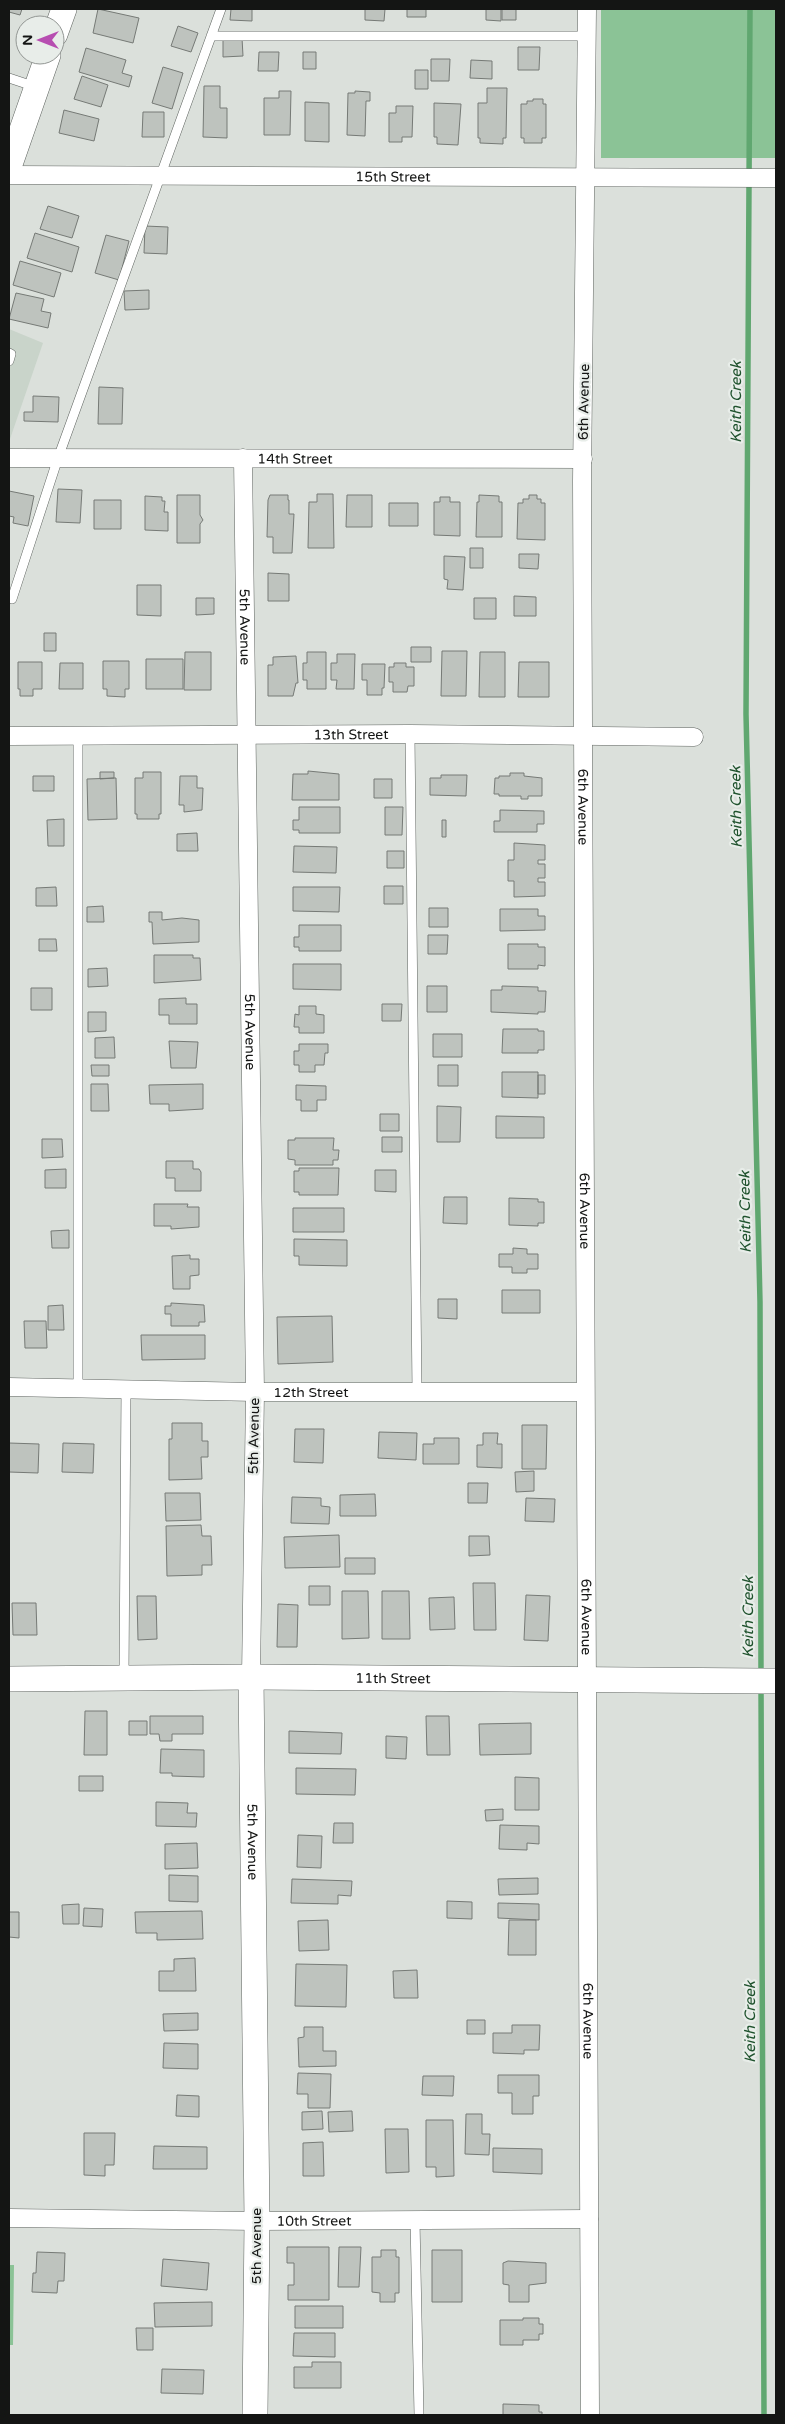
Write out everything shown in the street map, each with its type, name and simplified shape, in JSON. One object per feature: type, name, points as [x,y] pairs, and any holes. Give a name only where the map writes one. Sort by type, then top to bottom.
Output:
[{"type":"main road","points":[[9,167],[44,65]]},
{"type":"main road","name":"11th Street","points":[[9,1679],[251,1677],[776,1681]]},
{"type":"main road","name":"5th Avenue","points":[[251,1677],[257,2220],[255,2415]]},
{"type":"street","name":"6th Avenue","points":[[587,9],[583,459],[590,2415]]},
{"type":"street","name":"15th Street","points":[[9,176],[771,178]]},
{"type":"street","name":"14th Street","points":[[9,458],[583,459]]},
{"type":"street","name":"5th Avenue","points":[[242,458],[255,1392],[251,1677]]},
{"type":"street","name":"13th Street","points":[[9,736],[410,734],[694,737]]},
{"type":"street","name":"12th Street","points":[[9,1387],[255,1392],[585,1392]]},
{"type":"street","name":"10th Street","points":[[9,2218],[257,2220],[589,2219]]},
{"type":"lane","points":[[12,599],[58,458],[221,9]]},
{"type":"lane","points":[[211,36],[587,36]]},
{"type":"lane","points":[[9,78],[36,88]]},
{"type":"lane","points":[[9,353],[11,354],[9,361]]},
{"type":"lane","points":[[410,734],[417,1391]]},
{"type":"lane","points":[[78,735],[78,1388]]},
{"type":"lane","points":[[124,1678],[126,1389]]},
{"type":"lane","points":[[415,2220],[419,2415]]},
{"type":"shaded area","points":[[9,329],[43,343],[9,442]]},
{"type":"green space","points":[[601,9],[776,9],[776,158],[601,158]]},
{"type":"green space","points":[[9,2265],[14,2265],[13,2345],[9,2345]]},
{"type":"building","points":[[9,9],[22,9],[20,15],[9,12]]},
{"type":"building","points":[[98,9],[139,18],[133,43],[93,33]]},
{"type":"building","points":[[231,9],[252,9],[252,21],[230,20]]},
{"type":"building","points":[[365,9],[385,9],[384,21],[365,20]]},
{"type":"building","points":[[407,9],[426,9],[426,17],[407,17]]},
{"type":"building","points":[[486,9],[501,9],[501,21],[486,20]]},
{"type":"building","points":[[502,9],[516,9],[516,20],[502,20]]},
{"type":"building","points":[[178,26],[198,33],[191,52],[171,46]]},
{"type":"building","points":[[242,38],[243,56],[223,57],[223,39]]},
{"type":"building","points":[[518,47],[540,47],[539,70],[518,70]]},
{"type":"building","points":[[86,48],[126,60],[122,73],[132,76],[129,87],[79,72]]},
{"type":"building","points":[[259,52],[279,52],[278,71],[258,71]]},
{"type":"building","points":[[303,52],[316,52],[316,69],[303,69]]},
{"type":"building","points":[[431,59],[450,59],[449,81],[431,81]]},
{"type":"building","points":[[471,60],[492,61],[492,79],[470,78]]},
{"type":"building","points":[[163,67],[183,73],[172,109],[152,103]]},
{"type":"building","points":[[415,70],[428,70],[428,89],[415,89]]},
{"type":"building","points":[[82,76],[108,85],[101,107],[74,99]]},
{"type":"building","points":[[204,86],[220,86],[220,108],[227,108],[227,138],[203,137]]},
{"type":"building","points":[[487,88],[507,88],[506,138],[503,138],[503,144],[480,143],[480,138],[478,138],[478,103],[487,103]]},
{"type":"building","points":[[279,91],[291,91],[290,135],[264,135],[264,98],[279,98]]},
{"type":"building","points":[[355,91],[370,92],[370,101],[366,101],[365,136],[347,135],[348,93],[355,93]]},
{"type":"building","points":[[533,99],[543,99],[543,104],[546,104],[546,138],[542,138],[542,143],[524,143],[524,138],[521,138],[521,104],[527,104],[527,101],[533,101]]},
{"type":"building","points":[[305,102],[329,103],[329,142],[305,141]]},
{"type":"building","points":[[434,103],[461,104],[458,145],[437,144],[437,137],[434,137]]},
{"type":"building","points":[[396,106],[413,106],[412,137],[402,137],[402,142],[389,142],[389,113],[396,113]]},
{"type":"building","points":[[64,110],[99,119],[94,141],[59,133]]},
{"type":"building","points":[[143,112],[164,112],[164,137],[142,137]]},
{"type":"building","points":[[48,206],[79,216],[72,238],[40,229]]},
{"type":"building","points":[[145,226],[168,227],[167,254],[144,253]]},
{"type":"building","points":[[35,233],[79,247],[72,272],[27,258]]},
{"type":"building","points":[[106,235],[129,241],[119,280],[95,273]]},
{"type":"building","points":[[20,261],[61,273],[54,297],[13,285]]},
{"type":"building","points":[[149,290],[149,309],[125,310],[124,291]]},
{"type":"building","points":[[16,293],[44,299],[41,311],[51,313],[48,328],[9,319]]},
{"type":"building","points":[[99,387],[123,388],[122,424],[98,424]]},
{"type":"building","points":[[33,396],[59,397],[58,422],[24,421],[24,412],[33,412]]},
{"type":"building","points":[[58,489],[82,490],[80,523],[56,522]]},
{"type":"building","points":[[9,491],[34,496],[28,526],[13,523],[14,517],[9,516]]},
{"type":"building","points":[[317,494],[333,494],[334,548],[308,548],[309,502],[317,502]]},
{"type":"building","points":[[177,495],[200,495],[200,515],[203,520],[200,524],[200,543],[177,543]]},
{"type":"building","points":[[270,495],[288,495],[289,514],[294,514],[292,553],[273,553],[273,537],[267,537],[268,500]]},
{"type":"building","points":[[347,495],[372,495],[372,527],[346,527]]},
{"type":"building","points":[[479,495],[499,496],[499,502],[502,502],[502,537],[476,537]]},
{"type":"building","points":[[529,495],[537,495],[537,499],[541,499],[541,503],[545,503],[545,540],[517,539],[518,503],[523,503],[523,499],[529,499]]},
{"type":"building","points":[[145,496],[162,497],[162,501],[165,501],[164,512],[168,512],[168,531],[145,530]]},
{"type":"building","points":[[440,497],[450,497],[450,502],[460,502],[460,536],[434,535],[434,502],[440,502]]},
{"type":"building","points":[[94,500],[121,500],[121,529],[94,529]]},
{"type":"building","points":[[389,503],[418,503],[418,526],[389,526]]},
{"type":"building","points":[[470,548],[483,548],[483,568],[470,568]]},
{"type":"building","points":[[519,554],[539,554],[538,569],[519,568]]},
{"type":"building","points":[[444,556],[465,557],[463,590],[447,589],[448,580],[444,579]]},
{"type":"building","points":[[268,573],[289,574],[289,601],[268,601]]},
{"type":"building","points":[[137,585],[161,585],[161,616],[137,615]]},
{"type":"building","points":[[514,596],[536,597],[536,616],[514,616]]},
{"type":"building","points":[[196,598],[214,598],[214,614],[196,615]]},
{"type":"building","points":[[474,598],[496,598],[496,619],[474,619]]},
{"type":"building","points":[[44,633],[56,633],[56,651],[44,651]]},
{"type":"building","points":[[411,647],[431,647],[431,662],[411,662]]},
{"type":"building","points":[[442,651],[467,651],[466,696],[441,696]]},
{"type":"building","points":[[185,652],[211,652],[211,690],[184,690]]},
{"type":"building","points":[[307,652],[326,652],[326,689],[307,689],[307,680],[303,680],[303,663],[307,663]]},
{"type":"building","points":[[480,652],[505,652],[505,697],[479,697]]},
{"type":"building","points":[[337,654],[355,654],[354,689],[336,689],[337,680],[331,680],[331,663],[337,663]]},
{"type":"building","points":[[296,656],[298,683],[296,683],[293,696],[268,696],[268,665],[273,665],[273,657]]},
{"type":"building","points":[[146,659],[183,659],[183,689],[146,689]]},
{"type":"building","points":[[103,661],[129,661],[129,689],[125,689],[125,697],[107,696],[107,689],[103,689]]},
{"type":"building","points":[[18,662],[42,662],[42,689],[33,689],[33,696],[20,696],[20,689],[18,689]]},
{"type":"building","points":[[519,662],[549,662],[549,697],[518,697]]},
{"type":"building","points":[[60,663],[83,663],[83,689],[59,689]]},
{"type":"building","points":[[394,663],[406,663],[406,667],[414,667],[414,686],[408,686],[407,692],[393,692],[393,682],[389,682],[389,667],[394,667]]},
{"type":"building","points":[[362,664],[385,664],[382,695],[367,695],[367,680],[362,680]]},
{"type":"building","points":[[308,771],[339,774],[339,800],[292,800],[293,774],[308,774]]},
{"type":"building","points":[[100,772],[114,772],[114,778],[100,779]]},
{"type":"building","points":[[143,772],[161,772],[161,814],[159,814],[159,819],[137,819],[137,814],[135,814],[135,778],[143,778]]},
{"type":"building","points":[[510,773],[524,773],[524,776],[542,778],[542,796],[528,796],[528,799],[521,799],[521,796],[499,796],[499,794],[494,794],[495,778],[510,776]]},
{"type":"building","points":[[441,775],[467,775],[466,796],[430,795],[430,778],[441,778]]},
{"type":"building","points":[[33,776],[54,776],[54,791],[33,791]]},
{"type":"building","points":[[180,776],[197,776],[197,788],[203,788],[202,810],[184,812],[184,805],[179,805]]},
{"type":"building","points":[[116,778],[117,819],[88,820],[87,779]]},
{"type":"building","points":[[374,779],[392,779],[392,798],[374,798]]},
{"type":"building","points":[[299,807],[340,807],[340,833],[299,833],[299,830],[293,830],[293,820],[299,820]]},
{"type":"building","points":[[385,807],[403,807],[402,835],[385,835]]},
{"type":"building","points":[[500,810],[544,811],[544,824],[537,824],[537,832],[494,832],[494,821],[500,821]]},
{"type":"building","points":[[64,819],[64,846],[48,846],[47,820]]},
{"type":"building","points":[[442,820],[446,820],[446,837],[442,837]]},
{"type":"building","points":[[197,833],[198,851],[177,851],[177,834]]},
{"type":"building","points":[[514,843],[545,845],[545,860],[538,860],[538,864],[545,864],[545,878],[538,878],[538,882],[545,882],[545,896],[514,897],[514,881],[508,881],[508,860],[514,860]]},
{"type":"building","points":[[294,846],[337,847],[336,873],[293,872]]},
{"type":"building","points":[[387,851],[404,851],[404,868],[387,868]]},
{"type":"building","points":[[384,886],[403,886],[403,904],[384,904]]},
{"type":"building","points":[[56,887],[57,906],[36,906],[36,888]]},
{"type":"building","points":[[293,887],[340,887],[339,912],[293,911]]},
{"type":"building","points":[[103,906],[104,922],[87,922],[87,907]]},
{"type":"building","points":[[429,908],[448,908],[448,927],[429,927]]},
{"type":"building","points":[[500,909],[538,909],[538,916],[545,916],[545,930],[500,931]]},
{"type":"building","points":[[149,912],[162,912],[162,920],[182,918],[199,920],[199,942],[153,944],[152,922],[149,922]]},
{"type":"building","points":[[299,925],[341,925],[341,951],[299,951],[299,947],[294,947],[294,937],[299,937]]},
{"type":"building","points":[[428,935],[448,935],[447,954],[428,954]]},
{"type":"building","points":[[39,939],[56,939],[57,951],[39,951]]},
{"type":"building","points":[[508,944],[538,944],[538,947],[545,947],[545,966],[538,965],[538,969],[508,969]]},
{"type":"building","points":[[154,955],[193,955],[193,958],[200,958],[201,980],[154,983]]},
{"type":"building","points":[[293,964],[341,964],[341,990],[293,989]]},
{"type":"building","points":[[107,968],[108,986],[88,987],[88,969]]},
{"type":"building","points":[[427,986],[447,986],[447,1012],[427,1012]]},
{"type":"building","points":[[502,986],[538,987],[538,991],[546,991],[545,1012],[538,1012],[538,1014],[491,1012],[491,990],[502,990]]},
{"type":"building","points":[[31,988],[52,988],[52,1010],[31,1010]]},
{"type":"building","points":[[186,998],[186,1004],[197,1004],[197,1024],[169,1024],[169,1015],[159,1015],[159,999]]},
{"type":"building","points":[[382,1004],[402,1004],[401,1021],[382,1021]]},
{"type":"building","points":[[299,1006],[316,1006],[316,1014],[324,1015],[324,1033],[299,1033],[299,1027],[294,1027],[295,1014],[299,1015]]},
{"type":"building","points":[[88,1012],[106,1012],[106,1031],[88,1032]]},
{"type":"building","points":[[503,1029],[538,1029],[538,1031],[544,1031],[544,1050],[538,1050],[538,1053],[502,1053]]},
{"type":"building","points":[[433,1034],[462,1034],[462,1057],[433,1057]]},
{"type":"building","points":[[114,1037],[115,1058],[95,1058],[95,1038]]},
{"type":"building","points":[[169,1041],[198,1042],[196,1068],[171,1068]]},
{"type":"building","points":[[299,1044],[328,1044],[328,1053],[325,1053],[324,1065],[315,1065],[315,1072],[299,1072],[299,1065],[294,1065],[294,1051],[299,1051]]},
{"type":"building","points":[[91,1065],[109,1065],[109,1076],[92,1076]]},
{"type":"building","points":[[438,1065],[458,1065],[458,1086],[438,1086]]},
{"type":"building","points":[[502,1072],[538,1072],[538,1098],[502,1097]]},
{"type":"building","points":[[538,1075],[545,1075],[545,1094],[538,1094]]},
{"type":"building","points":[[91,1084],[108,1084],[109,1111],[91,1111]]},
{"type":"building","points":[[203,1084],[203,1109],[169,1111],[169,1104],[150,1104],[149,1085]]},
{"type":"building","points":[[296,1085],[326,1086],[326,1100],[317,1100],[317,1111],[301,1111],[301,1100],[296,1100]]},
{"type":"building","points":[[437,1106],[461,1107],[460,1142],[437,1142]]},
{"type":"building","points":[[380,1114],[399,1114],[399,1131],[380,1131]]},
{"type":"building","points":[[496,1116],[544,1117],[544,1138],[496,1138]]},
{"type":"building","points":[[382,1137],[402,1137],[402,1152],[382,1152]]},
{"type":"building","points":[[295,1138],[334,1138],[333,1150],[339,1150],[338,1160],[333,1160],[333,1165],[295,1165],[295,1160],[288,1159],[288,1140],[295,1140]]},
{"type":"building","points":[[42,1139],[62,1139],[63,1157],[42,1158]]},
{"type":"building","points":[[166,1161],[193,1161],[193,1169],[199,1169],[201,1172],[201,1191],[175,1191],[175,1178],[166,1178]]},
{"type":"building","points":[[299,1168],[339,1168],[338,1195],[299,1195],[299,1192],[294,1192],[294,1171],[299,1171]]},
{"type":"building","points":[[66,1169],[66,1188],[45,1188],[45,1170]]},
{"type":"building","points":[[375,1170],[396,1170],[396,1192],[375,1191]]},
{"type":"building","points":[[444,1197],[467,1197],[467,1224],[443,1223]]},
{"type":"building","points":[[509,1198],[538,1199],[538,1202],[544,1202],[544,1223],[538,1223],[538,1226],[509,1225]]},
{"type":"building","points":[[154,1204],[188,1204],[187,1207],[199,1207],[199,1227],[171,1229],[171,1226],[154,1226]]},
{"type":"building","points":[[293,1208],[344,1208],[344,1232],[293,1232]]},
{"type":"building","points":[[69,1230],[69,1248],[52,1248],[51,1231]]},
{"type":"building","points":[[294,1239],[347,1240],[347,1266],[299,1265],[299,1256],[294,1256]]},
{"type":"building","points":[[513,1248],[527,1249],[527,1254],[538,1254],[538,1269],[527,1269],[527,1273],[512,1273],[512,1267],[499,1267],[499,1254],[513,1254]]},
{"type":"building","points":[[190,1255],[190,1259],[199,1259],[199,1275],[190,1276],[190,1289],[173,1289],[172,1256]]},
{"type":"building","points":[[502,1290],[540,1290],[540,1313],[502,1313]]},
{"type":"building","points":[[438,1299],[457,1299],[457,1319],[438,1318]]},
{"type":"building","points":[[171,1303],[204,1305],[205,1322],[199,1322],[199,1326],[171,1326],[171,1314],[165,1314],[165,1306],[171,1306]]},
{"type":"building","points":[[63,1305],[64,1330],[48,1330],[48,1306]]},
{"type":"building","points":[[332,1316],[333,1362],[278,1364],[277,1317]]},
{"type":"building","points":[[24,1321],[46,1321],[47,1348],[25,1348]]},
{"type":"building","points":[[141,1335],[205,1335],[205,1359],[142,1360]]},
{"type":"building","points":[[172,1423],[202,1423],[202,1441],[208,1441],[208,1457],[201,1457],[202,1479],[169,1480],[169,1439],[172,1439]]},
{"type":"building","points":[[522,1425],[547,1425],[546,1469],[522,1469]]},
{"type":"building","points":[[295,1429],[324,1429],[323,1463],[294,1462]]},
{"type":"building","points":[[379,1432],[417,1433],[416,1460],[378,1458]]},
{"type":"building","points":[[483,1433],[498,1433],[497,1444],[502,1444],[502,1468],[477,1467],[477,1445],[483,1445]]},
{"type":"building","points":[[434,1438],[459,1438],[459,1464],[423,1464],[423,1444],[434,1444]]},
{"type":"building","points":[[9,1443],[39,1444],[38,1473],[9,1472]]},
{"type":"building","points":[[63,1443],[94,1444],[93,1473],[62,1472]]},
{"type":"building","points":[[534,1471],[534,1491],[516,1492],[515,1472]]},
{"type":"building","points":[[468,1483],[488,1483],[487,1503],[468,1503]]},
{"type":"building","points":[[165,1493],[200,1493],[201,1520],[166,1521]]},
{"type":"building","points":[[375,1494],[376,1516],[340,1516],[340,1495]]},
{"type":"building","points":[[292,1497],[321,1498],[321,1506],[330,1507],[329,1524],[291,1523]]},
{"type":"building","points":[[526,1498],[555,1499],[554,1522],[525,1521]]},
{"type":"building","points":[[201,1525],[202,1536],[211,1536],[212,1565],[202,1565],[202,1575],[167,1576],[166,1526]]},
{"type":"building","points":[[339,1535],[340,1567],[285,1568],[284,1537]]},
{"type":"building","points":[[469,1536],[489,1536],[490,1555],[469,1556]]},
{"type":"building","points":[[345,1558],[375,1558],[375,1574],[345,1574]]},
{"type":"building","points":[[473,1583],[495,1583],[496,1630],[474,1630]]},
{"type":"building","points":[[309,1586],[330,1586],[330,1605],[309,1605]]},
{"type":"building","points":[[342,1591],[368,1591],[369,1638],[342,1639]]},
{"type":"building","points":[[382,1591],[409,1591],[410,1639],[382,1639]]},
{"type":"building","points":[[526,1595],[550,1596],[548,1641],[524,1640]]},
{"type":"building","points":[[137,1596],[156,1596],[157,1639],[138,1640]]},
{"type":"building","points":[[454,1597],[455,1629],[430,1630],[429,1598]]},
{"type":"building","points":[[12,1603],[36,1603],[37,1635],[13,1635]]},
{"type":"building","points":[[278,1604],[298,1605],[297,1647],[277,1647]]},
{"type":"building","points":[[85,1711],[107,1711],[107,1755],[84,1755]]},
{"type":"building","points":[[150,1716],[203,1716],[203,1734],[172,1734],[172,1741],[160,1741],[159,1734],[150,1734]]},
{"type":"building","points":[[426,1716],[449,1716],[450,1755],[427,1755]]},
{"type":"building","points":[[129,1721],[147,1721],[147,1735],[129,1735]]},
{"type":"building","points":[[531,1723],[531,1754],[480,1755],[479,1724]]},
{"type":"building","points":[[289,1731],[342,1733],[341,1754],[289,1753]]},
{"type":"building","points":[[386,1736],[407,1737],[406,1759],[386,1758]]},
{"type":"building","points":[[161,1749],[204,1750],[204,1777],[172,1776],[172,1773],[160,1773]]},
{"type":"building","points":[[296,1768],[356,1769],[355,1795],[296,1794]]},
{"type":"building","points":[[79,1776],[103,1776],[103,1791],[79,1791]]},
{"type":"building","points":[[515,1777],[539,1778],[539,1810],[515,1810]]},
{"type":"building","points":[[156,1802],[188,1803],[187,1813],[197,1813],[196,1827],[156,1826]]},
{"type":"building","points":[[503,1809],[503,1820],[486,1821],[485,1810]]},
{"type":"building","points":[[334,1823],[353,1823],[353,1843],[333,1843]]},
{"type":"building","points":[[500,1825],[539,1826],[539,1844],[527,1843],[527,1850],[499,1849]]},
{"type":"building","points":[[298,1835],[322,1836],[321,1868],[297,1867]]},
{"type":"building","points":[[197,1843],[198,1868],[165,1869],[165,1844]]},
{"type":"building","points":[[169,1875],[198,1876],[198,1902],[169,1901]]},
{"type":"building","points":[[538,1878],[538,1894],[499,1895],[498,1879]]},
{"type":"building","points":[[292,1879],[352,1881],[351,1896],[338,1895],[338,1904],[291,1903]]},
{"type":"building","points":[[447,1901],[472,1902],[472,1919],[447,1918]]},
{"type":"building","points":[[498,1903],[539,1904],[539,1920],[498,1918]]},
{"type":"building","points":[[79,1904],[79,1924],[63,1924],[62,1905]]},
{"type":"building","points":[[84,1908],[103,1909],[102,1927],[83,1926]]},
{"type":"building","points":[[202,1911],[203,1939],[157,1940],[157,1933],[136,1933],[135,1912]]},
{"type":"building","points":[[9,1912],[19,1912],[19,1938],[9,1937]]},
{"type":"building","points":[[328,1920],[329,1950],[299,1951],[298,1921]]},
{"type":"building","points":[[509,1920],[536,1920],[536,1955],[508,1955]]},
{"type":"building","points":[[195,1958],[196,1991],[159,1991],[159,1971],[174,1971],[174,1959]]},
{"type":"building","points":[[296,1964],[347,1965],[346,2007],[295,2006]]},
{"type":"building","points":[[417,1970],[418,1998],[394,1998],[393,1971]]},
{"type":"building","points":[[198,2013],[198,2030],[164,2031],[163,2014]]},
{"type":"building","points":[[467,2020],[485,2020],[485,2034],[467,2034]]},
{"type":"building","points":[[512,2025],[540,2025],[539,2050],[524,2050],[524,2054],[493,2053],[493,2033],[512,2033]]},
{"type":"building","points":[[304,2027],[323,2027],[323,2051],[336,2051],[336,2066],[299,2067],[298,2038],[304,2037]]},
{"type":"building","points":[[164,2043],[198,2044],[198,2069],[163,2068]]},
{"type":"building","points":[[298,2073],[331,2074],[330,2108],[308,2108],[308,2094],[297,2094]]},
{"type":"building","points":[[498,2075],[539,2075],[539,2096],[533,2096],[533,2114],[512,2114],[512,2093],[498,2093]]},
{"type":"building","points":[[423,2076],[454,2076],[453,2096],[422,2095]]},
{"type":"building","points":[[177,2095],[199,2096],[199,2117],[176,2116]]},
{"type":"building","points":[[322,2111],[323,2129],[302,2130],[302,2112]]},
{"type":"building","points":[[352,2111],[353,2131],[329,2132],[328,2112]]},
{"type":"building","points":[[466,2114],[482,2114],[482,2134],[490,2134],[489,2155],[465,2154]]},
{"type":"building","points":[[426,2120],[453,2120],[454,2176],[436,2177],[436,2167],[426,2167]]},
{"type":"building","points":[[385,2129],[408,2129],[409,2172],[386,2173]]},
{"type":"building","points":[[84,2133],[115,2133],[114,2165],[105,2165],[105,2176],[84,2175]]},
{"type":"building","points":[[323,2142],[324,2176],[303,2176],[303,2143]]},
{"type":"building","points":[[154,2146],[207,2147],[207,2169],[153,2169]]},
{"type":"building","points":[[493,2148],[542,2149],[542,2174],[493,2172]]},
{"type":"building","points":[[287,2247],[329,2247],[329,2300],[288,2300],[288,2285],[294,2285],[294,2263],[287,2263]]},
{"type":"building","points":[[339,2247],[361,2247],[359,2287],[338,2287]]},
{"type":"building","points":[[381,2250],[396,2250],[396,2257],[399,2257],[399,2293],[395,2293],[395,2302],[380,2302],[380,2293],[372,2292],[372,2257],[381,2257]]},
{"type":"building","points":[[432,2250],[462,2250],[462,2302],[432,2302]]},
{"type":"building","points":[[37,2252],[65,2253],[64,2281],[58,2281],[57,2293],[32,2292],[33,2273],[36,2273]]},
{"type":"building","points":[[163,2259],[209,2263],[207,2290],[161,2286]]},
{"type":"building","points":[[508,2261],[546,2263],[546,2283],[529,2285],[529,2302],[509,2302],[509,2285],[503,2284],[503,2263]]},
{"type":"building","points":[[212,2302],[212,2326],[155,2327],[154,2303]]},
{"type":"building","points":[[295,2306],[343,2306],[343,2328],[295,2328]]},
{"type":"building","points":[[523,2318],[539,2318],[539,2324],[543,2324],[543,2334],[539,2334],[539,2340],[523,2340],[523,2345],[500,2345],[500,2320],[523,2320]]},
{"type":"building","points":[[136,2328],[153,2328],[153,2350],[137,2350]]},
{"type":"building","points":[[294,2333],[335,2333],[335,2357],[293,2356]]},
{"type":"building","points":[[312,2362],[341,2362],[341,2388],[294,2388],[294,2367],[312,2367]]},
{"type":"building","points":[[162,2369],[204,2370],[203,2394],[161,2393]]},
{"type":"building","points":[[503,2404],[539,2405],[539,2412],[542,2412],[542,2415],[503,2415]]},
{"type":"waterway","name":"Keith Creek","points":[[750,9],[746,714],[760,1302],[761,1674]]},
{"type":"waterway","name":"Keith Creek","points":[[761,1686],[764,2415]]}]
